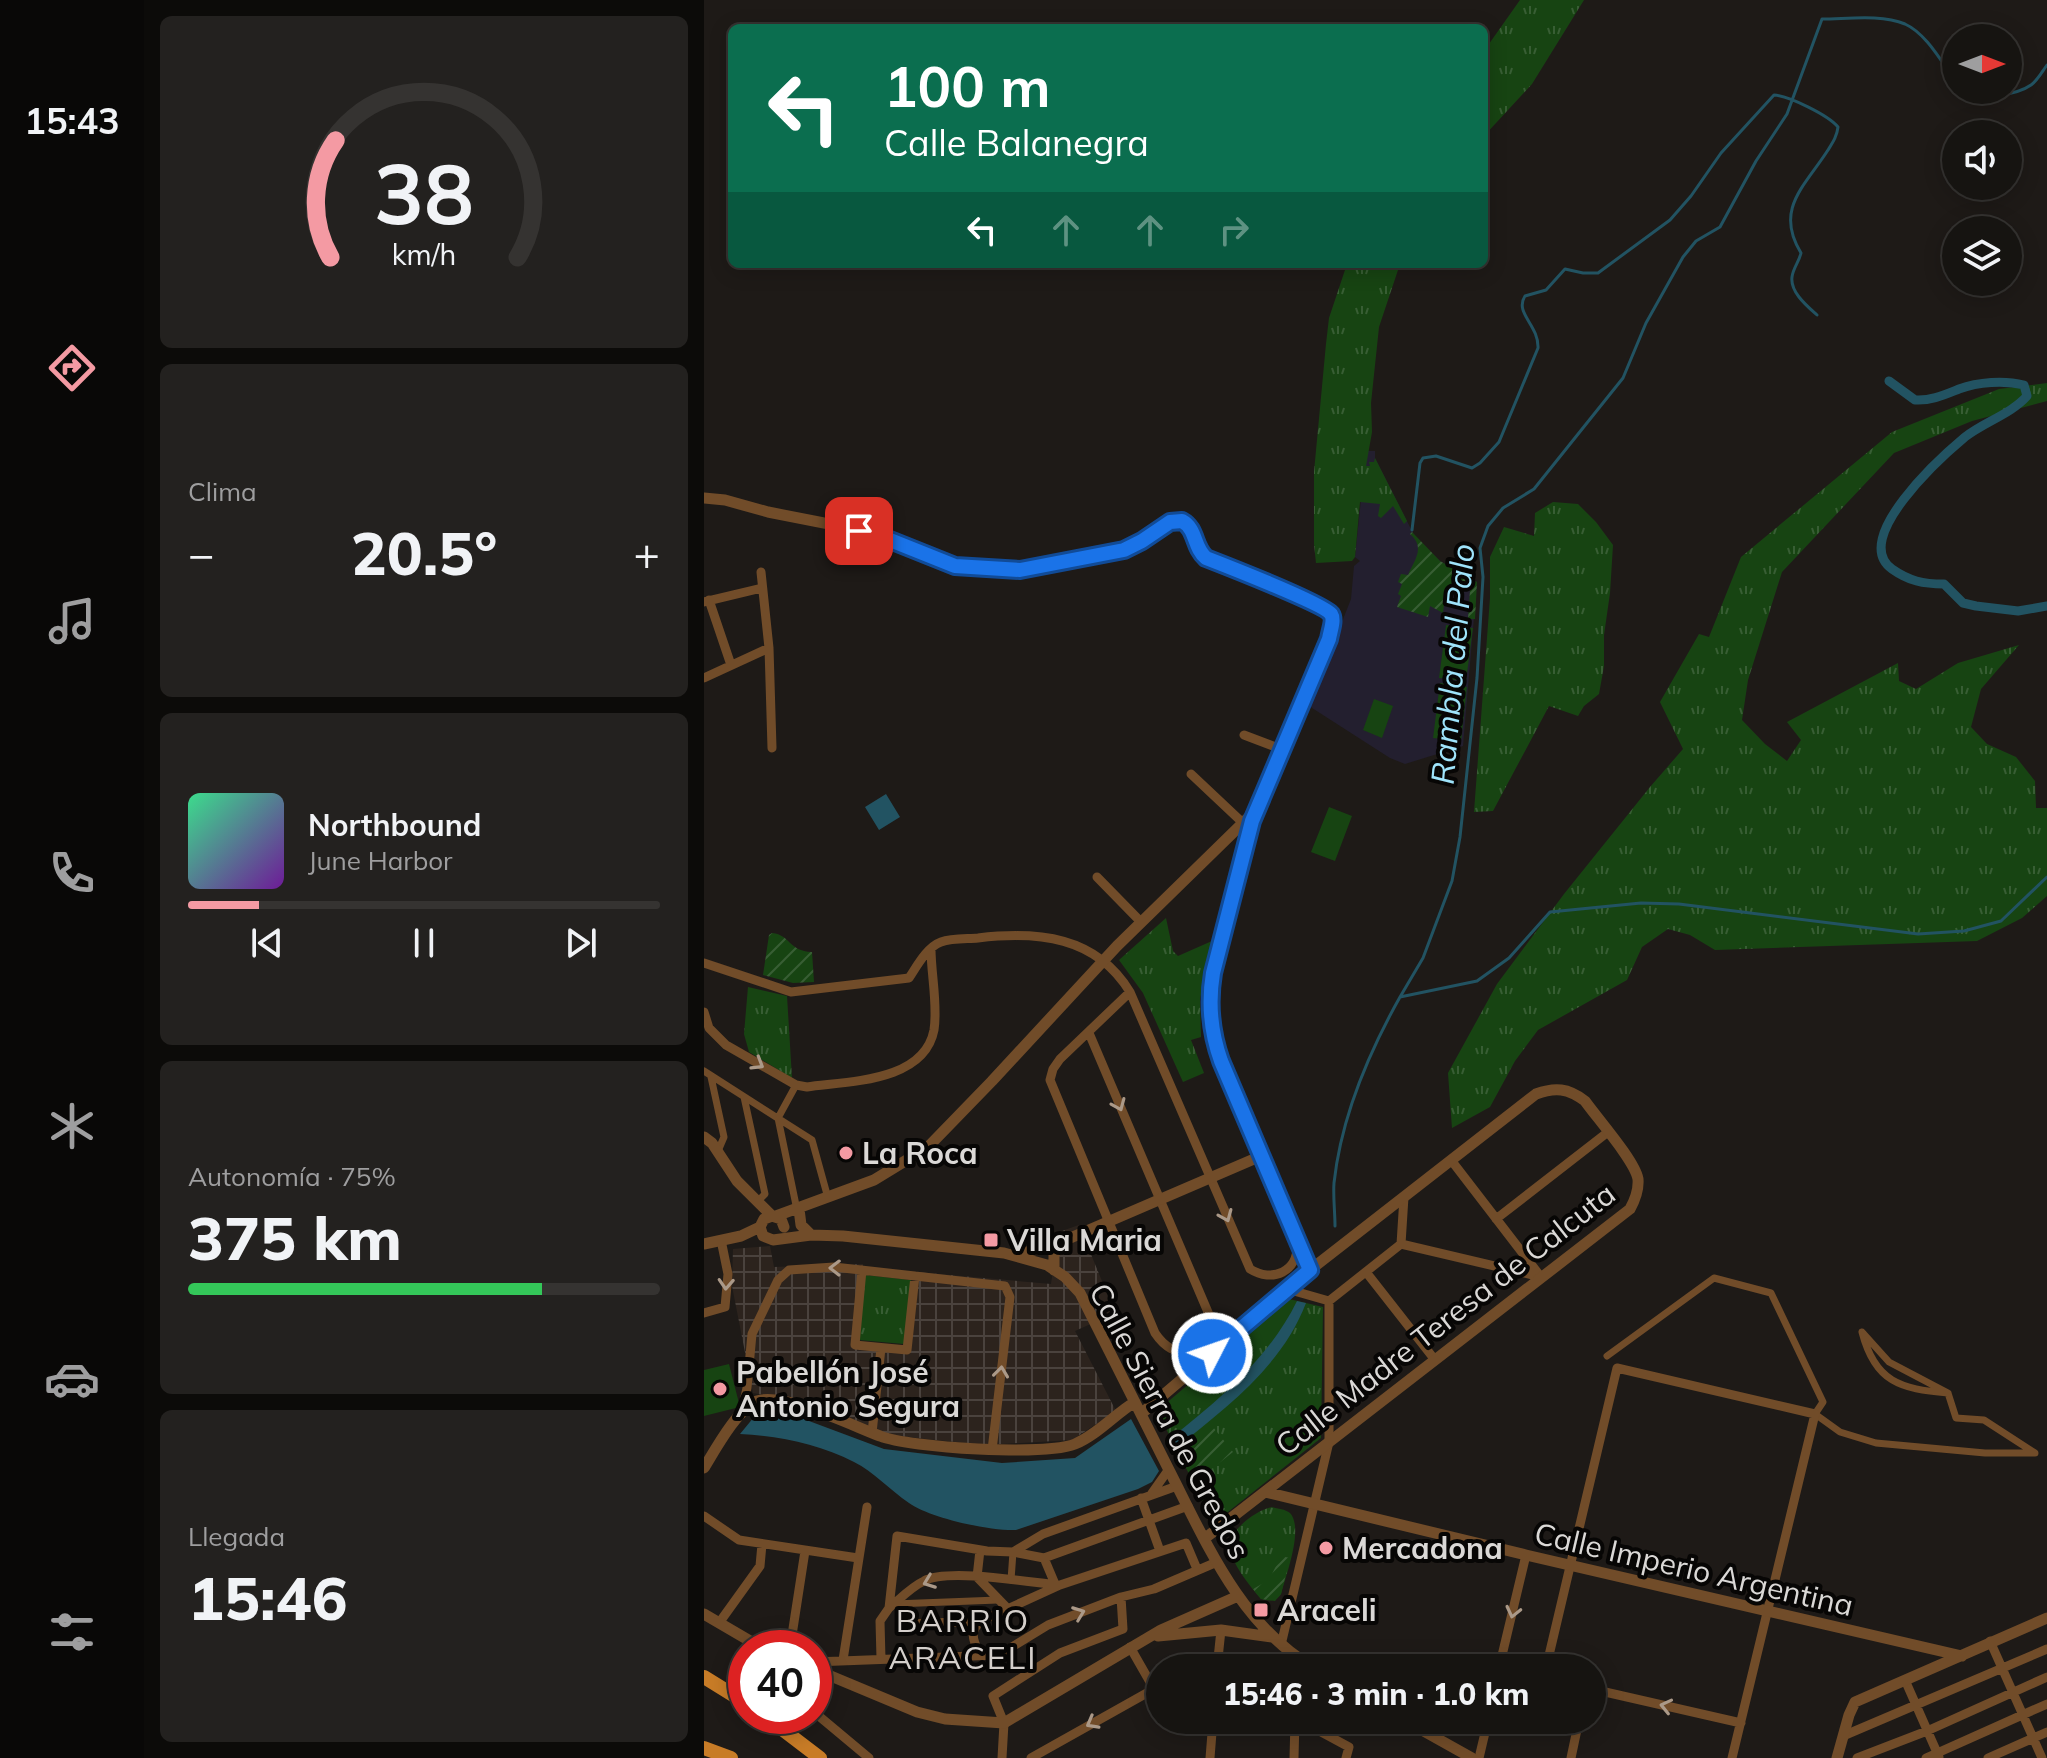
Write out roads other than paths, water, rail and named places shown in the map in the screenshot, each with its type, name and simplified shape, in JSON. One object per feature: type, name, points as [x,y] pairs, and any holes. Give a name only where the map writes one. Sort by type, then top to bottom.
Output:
[{"type":"main road","points":[[704,1677],[728,1692]]},
{"type":"main road","points":[[789,1734],[820,1758]]},
{"type":"main road","points":[[704,1748],[731,1758]]},
{"type":"street","points":[[704,498],[870,532],[955,566],[968,568],[1020,570],[1109,554],[1142,541],[1170,522],[1182,521],[1191,529],[1198,549],[1206,558],[1330,613],[1329,639],[1262,794],[1240,862],[1213,973],[1211,1013],[1221,1061],[1310,1270]]},
{"type":"street","points":[[761,572],[769,648],[772,748]]},
{"type":"street","points":[[731,665],[706,601],[762,588]]},
{"type":"street","points":[[704,678],[769,648]]},
{"type":"street","points":[[1244,735],[1281,749]]},
{"type":"street","points":[[1191,774],[1243,823]]},
{"type":"street","points":[[765,1232],[796,1211],[874,1180],[928,1147],[984,1091],[1103,960],[1243,823],[1262,794]]},
{"type":"street","points":[[1204,859],[1228,848],[1236,853],[1240,862]]},
{"type":"street","points":[[1097,877],[1141,922]]},
{"type":"street","points":[[704,963],[791,992],[909,978],[931,949],[941,942],[1030,934],[1065,941],[1103,960],[1130,992],[1250,1269],[1269,1276],[1286,1271],[1298,1252],[1297,1240]]},
{"type":"street","points":[[704,1012],[709,1028],[726,1045],[796,1085],[807,1087],[896,1073],[921,1058],[930,1045],[934,1027],[931,949]]},
{"type":"street","points":[[1130,992],[1060,1059],[1050,1080],[1155,1333],[1171,1351],[1195,1349],[1206,1339],[1211,1320]]},
{"type":"street","points":[[1089,1033],[1222,1345]]},
{"type":"street","points":[[707,1074],[812,1140],[828,1198]]},
{"type":"street","points":[[707,1074],[724,1137],[718,1151]]},
{"type":"street","points":[[796,1085],[778,1118],[796,1211],[801,1225],[811,1235]]},
{"type":"street","name":"Calle Madre Teresa de Calcuta","points":[[1141,1414],[1310,1270],[1536,1094],[1551,1089],[1577,1095],[1585,1101],[1634,1167],[1638,1177],[1636,1199],[1630,1209],[1204,1539]]},
{"type":"street","points":[[744,1097],[765,1194],[758,1203]]},
{"type":"street","points":[[1496,1219],[1608,1132]]},
{"type":"street","points":[[704,1137],[718,1151],[737,1181],[779,1221],[781,1236],[765,1232],[704,1244]]},
{"type":"street","points":[[1015,1256],[1061,1242],[1261,1156]]},
{"type":"street","points":[[1451,1160],[1541,1277]]},
{"type":"street","points":[[1329,1301],[1401,1244],[1404,1197]]},
{"type":"street","points":[[758,1203],[765,1232]]},
{"type":"street","name":"Calle Sierra de Gredos","points":[[779,1221],[811,1235]]},
{"type":"street","name":"Calle Sierra de Gredos","points":[[765,1232],[843,1236],[1015,1256],[1054,1270],[1080,1293],[1217,1562],[1238,1596],[1289,1654]]},
{"type":"street","points":[[704,1313],[725,1307],[728,1274],[721,1240]]},
{"type":"street","points":[[1054,1270],[1054,1255],[1061,1242]]},
{"type":"street","points":[[1401,1244],[1541,1277]]},
{"type":"street","points":[[1038,1262],[1054,1255]]},
{"type":"street","points":[[741,1415],[752,1334],[778,1280],[789,1270],[834,1267],[1005,1286],[1010,1297],[992,1450]]},
{"type":"street","points":[[862,1270],[855,1345],[881,1348],[907,1350],[915,1276]]},
{"type":"street","points":[[1366,1272],[1435,1360]]},
{"type":"street","points":[[1607,1356],[1714,1278],[1771,1293],[1823,1402],[1815,1414],[1732,1758]]},
{"type":"street","points":[[1287,1289],[1329,1301]]},
{"type":"street","points":[[1150,1637],[1221,1630],[1276,1641],[1315,1504],[1329,1442],[1329,1301]]},
{"type":"street","points":[[1549,1654],[1617,1368],[1815,1414],[1840,1432],[1876,1443],[1985,1453],[2035,1453],[1984,1420],[1956,1418],[1948,1393],[1889,1362],[1862,1332],[1872,1360],[1892,1381],[1918,1390],[1948,1393]]},
{"type":"street","points":[[872,1433],[881,1348]]},
{"type":"street","points":[[747,1388],[765,1400]]},
{"type":"street","points":[[704,1468],[741,1415],[755,1402],[765,1400],[804,1407],[891,1440],[992,1450],[1073,1445],[1135,1402]]},
{"type":"street","points":[[1152,1493],[1169,1469]]},
{"type":"street","points":[[1013,1552],[1043,1534],[1177,1486]]},
{"type":"street","name":"Calle Imperio Argentina","points":[[1265,1492],[1962,1656]]},
{"type":"street","points":[[1141,1498],[1160,1551]]},
{"type":"street","points":[[891,1606],[897,1536],[1044,1558],[1188,1506]]},
{"type":"street","points":[[843,1660],[867,1507]]},
{"type":"street","points":[[704,1516],[739,1540],[858,1558]]},
{"type":"street","points":[[980,1655],[971,1635],[981,1621],[1057,1585],[1186,1543],[1197,1569]]},
{"type":"street","points":[[719,1623],[760,1566],[762,1544]]},
{"type":"street","points":[[980,1550],[977,1577],[1007,1608]]},
{"type":"street","points":[[793,1630],[805,1551]]},
{"type":"street","points":[[1011,1580],[1013,1552]]},
{"type":"street","points":[[1504,1654],[1526,1555]]},
{"type":"street","points":[[1044,1558],[1057,1585]]},
{"type":"street","points":[[832,1661],[999,1655],[1048,1625],[1121,1597],[1154,1589],[1217,1562]]},
{"type":"street","points":[[881,1659],[880,1621],[891,1606],[925,1580],[977,1577],[1057,1585]]},
{"type":"street","points":[[832,1677],[917,1712],[945,1719],[1004,1723],[1130,1647],[1238,1596]]},
{"type":"street","points":[[1002,1758],[1004,1723],[993,1696],[1060,1653],[1123,1629],[1121,1597]]},
{"type":"street","points":[[891,1606],[998,1600]]},
{"type":"street","points":[[704,1614],[731,1630]]},
{"type":"street","points":[[1837,1758],[1855,1702],[2047,1618]]},
{"type":"street","points":[[907,1624],[981,1621]]},
{"type":"street","points":[[1218,1654],[1221,1630]]},
{"type":"street","points":[[1990,1641],[2042,1758]]},
{"type":"street","points":[[1130,1647],[1146,1672]]},
{"type":"street","points":[[1926,1648],[1932,1669]]},
{"type":"street","points":[[1843,1736],[2047,1649]]},
{"type":"street","points":[[1857,1758],[1927,1731],[2047,1677]]},
{"type":"street","points":[[1905,1680],[1938,1756]]},
{"type":"street","points":[[1606,1692],[1741,1723]]},
{"type":"street","points":[[1031,1758],[1146,1696]]},
{"type":"street","points":[[1926,1758],[1938,1756],[2047,1704]]},
{"type":"street","points":[[832,1727],[869,1758]]},
{"type":"street","points":[[1988,1758],[2047,1732]]},
{"type":"street","points":[[1210,1758],[1212,1734]]},
{"type":"street","points":[[1294,1758],[1296,1734]]},
{"type":"street","points":[[1324,1734],[1349,1747],[1346,1758]]},
{"type":"street","points":[[1429,1734],[1472,1758]]},
{"type":"street","points":[[1479,1758],[1485,1734]]},
{"type":"street","points":[[1571,1758],[1576,1734]]},
{"type":"water","points":[[886,794],[900,817],[879,830],[865,807]]},
{"type":"water","points":[[1297,1301],[1306,1303],[1296,1326],[1268,1366],[1233,1401],[1176,1448],[1171,1438],[1225,1393],[1258,1359],[1286,1322]]},
{"type":"water","points":[[759,1411],[801,1418],[884,1449],[1002,1463],[1075,1458],[1131,1419],[1159,1471],[1152,1482],[1138,1489],[1016,1530],[991,1528],[919,1509],[861,1466],[827,1450],[784,1439],[740,1434]]},
{"type":"waterway","name":"Rambla del Palo","points":[[1400,997],[1423,958],[1452,881],[1460,837],[1477,678],[1483,577],[1480,548],[1488,526],[1503,508],[1534,489],[1623,378],[1646,323],[1683,257],[1696,241],[1720,227],[1756,161],[1787,114],[1822,19],[1875,18],[1905,24],[1927,42],[1942,61]]},
{"type":"waterway","name":"Rambla del Palo","points":[[2022,90],[2033,83],[2047,65]]},
{"type":"waterway","points":[[1412,530],[1423,458],[1436,456],[1472,468],[1499,442],[1538,348],[1535,333],[1523,308],[1525,296],[1546,290],[1565,269],[1598,273],[1670,220],[1721,153],[1774,95],[1808,107],[1838,127],[1833,142],[1802,187],[1792,211],[1793,237],[1801,253],[1792,283],[1800,298],[1817,315]]},
{"type":"waterway","points":[[1889,381],[1915,400],[1932,399],[1983,383],[2024,385],[2027,396],[2021,402],[1965,437],[1904,499],[1890,519],[1882,539],[1882,556],[1892,569],[1904,576],[1916,581],[1944,584],[1963,603],[2018,611],[2047,606]]},
{"type":"waterway","points":[[1335,1226],[1334,1183],[1343,1135],[1367,1064],[1400,997],[1477,981],[1509,958],[1550,912],[1641,903],[1679,904],[1918,934],[1964,931],[2001,921],[2047,877]]},
{"type":"place","name":"La Roca","points":[[846,1153]]},
{"type":"place","name":"Villa Maria","points":[[991,1240]]},
{"type":"place","name":"Pabellón José Antonio Segura","points":[[720,1389]]},
{"type":"place","name":"Mercadona","points":[[1326,1548]]},
{"type":"place","name":"Araceli","points":[[1261,1610]]},
{"type":"district","name":"BARRIO ARACELI","points":[[963,1638]]}]
